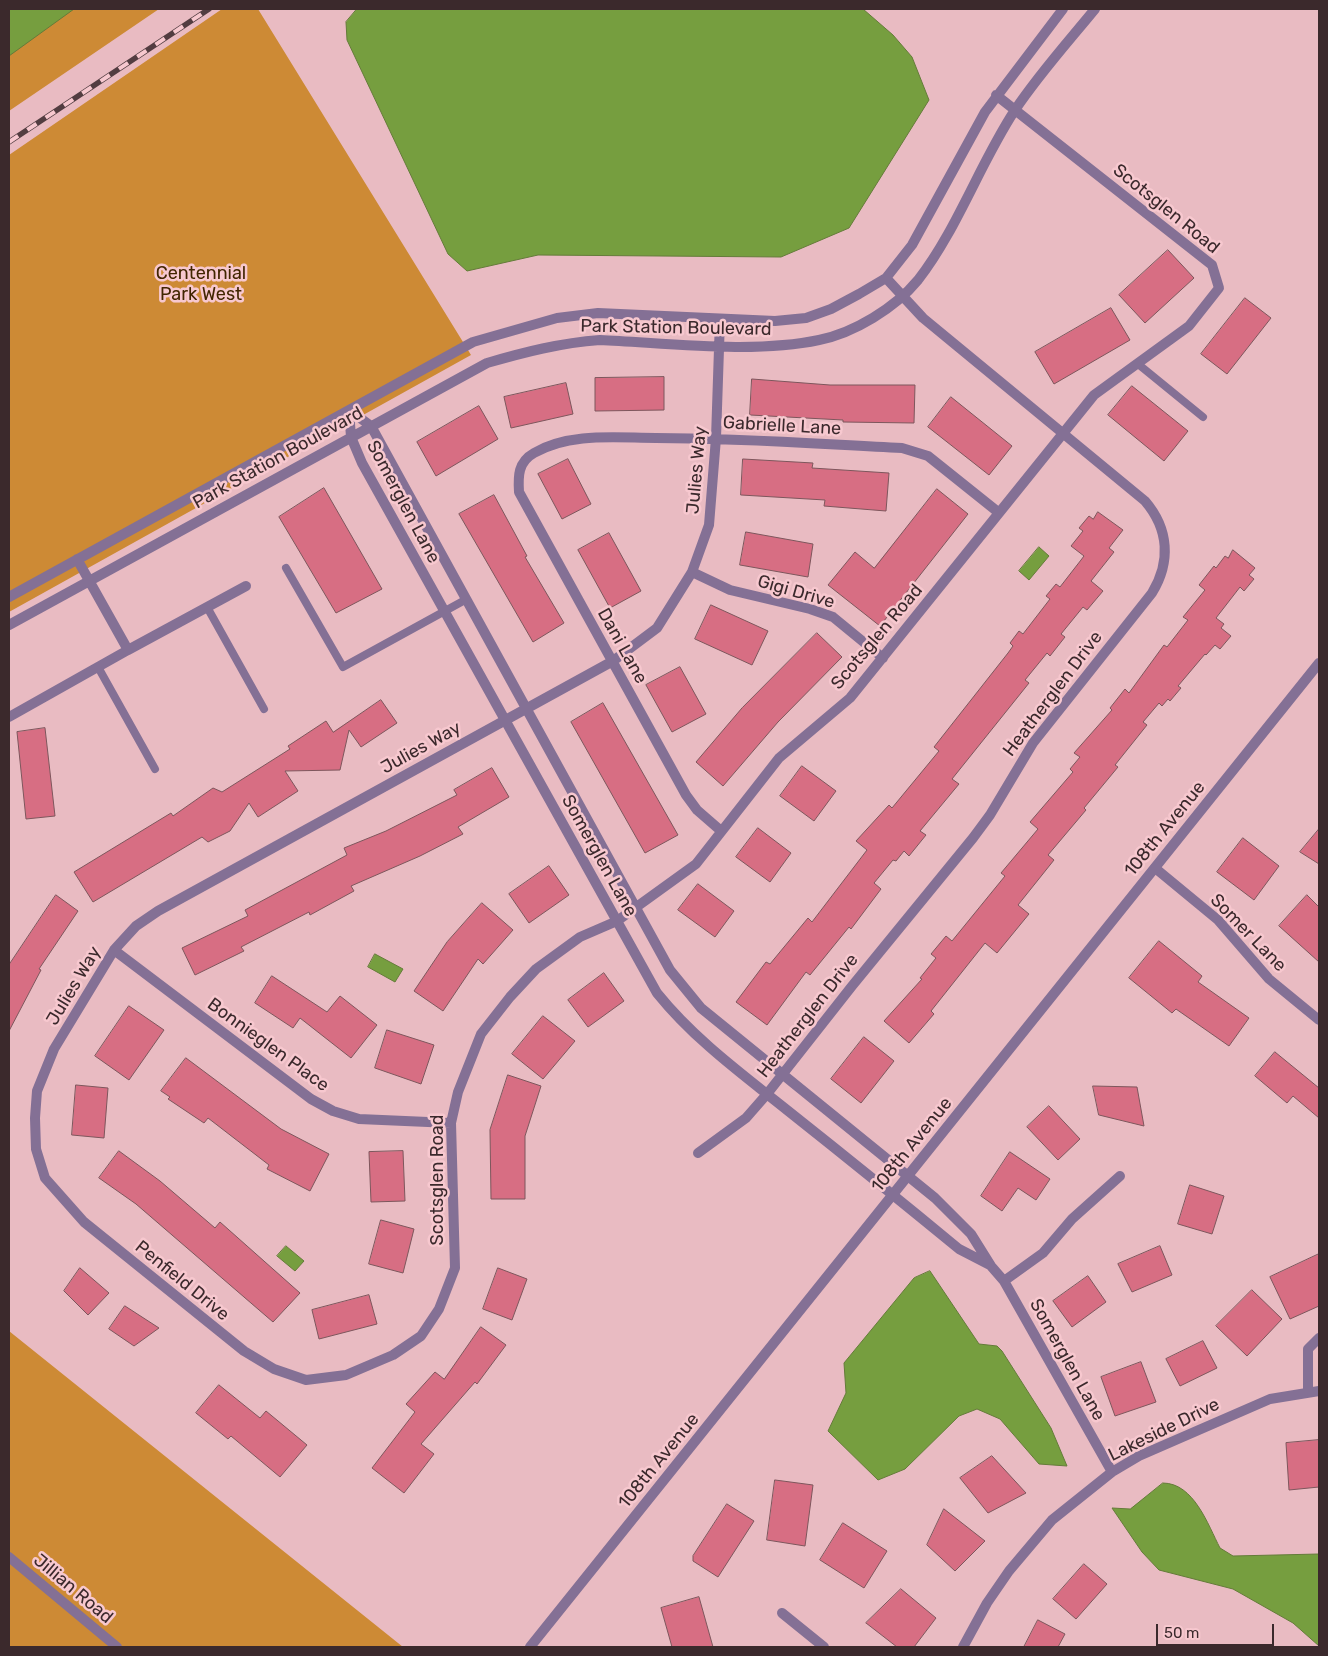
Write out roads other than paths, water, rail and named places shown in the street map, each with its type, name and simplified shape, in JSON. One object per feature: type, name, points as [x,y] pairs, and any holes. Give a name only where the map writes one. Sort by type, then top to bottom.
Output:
[{"type":"street","name":"Park Station Boulevard","points":[[9,598],[473,342],[557,318],[598,313],[775,321],[806,318],[831,309],[886,278],[912,245],[984,112],[1063,9]]},
{"type":"street","name":"Park Station Boulevard","points":[[9,625],[487,363],[538,348],[600,340],[784,346],[820,340],[847,332],[903,296],[918,280],[944,238],[1015,110],[1095,9]]},
{"type":"street","name":"Scotsglen Road","points":[[346,1375],[393,1355],[421,1336],[439,1309],[454,1268],[451,1123],[458,1092],[481,1034],[510,997],[536,969],[580,937],[616,921],[696,864],[720,830],[779,758],[850,698],[1062,432],[1094,395],[1188,326],[1219,288],[1212,265],[996,95]]},
{"type":"street","name":"Heatherglen Drive","points":[[698,1153],[746,1118],[767,1094],[973,838],[1033,743],[1152,593],[1162,574],[1165,559],[1164,531],[1153,510],[1145,501],[923,318],[886,278]]},
{"type":"street","name":"Julies Way","points":[[36,1149],[35,1118],[37,1091],[54,1049],[114,950],[136,926],[158,911],[612,661],[657,628],[692,572],[709,525],[716,438],[720,319]]},
{"type":"street","name":"Somerglen Lane","points":[[349,410],[370,426],[670,970],[684,990],[701,1008],[909,1175],[972,1234],[991,1266],[1004,1281],[1112,1472]]},
{"type":"street","name":"Somerglen Lane","points":[[349,410],[351,437],[362,463],[657,993],[674,1015],[767,1094],[959,1249],[991,1266]]},
{"type":"street","name":"Gabrielle Lane","points":[[520,466],[532,454],[546,447],[588,438],[716,438],[902,448],[928,456],[998,512]]},
{"type":"street","name":"Dani Lane","points":[[520,466],[518,492],[686,794],[697,810],[720,830]]},
{"type":"street","points":[[77,559],[128,650]]},
{"type":"street","name":"Gigi Drive","points":[[692,572],[730,590],[810,609],[833,617],[883,658]]},
{"type":"street","points":[[9,717],[246,586]]},
{"type":"street","name":"108th Avenue","points":[[530,1647],[1319,663]]},
{"type":"street","name":"Somer Lane","points":[[1155,868],[1218,920],[1269,979],[1319,1020]]},
{"type":"street","name":"Bonnieglen Place","points":[[114,950],[311,1098],[334,1111],[359,1118],[451,1123]]},
{"type":"street","name":"Penfield Drive","points":[[36,1149],[46,1178],[84,1222],[244,1351],[274,1370],[306,1380],[346,1375]]},
{"type":"street","points":[[1004,1281],[1043,1253],[1072,1218],[1120,1176]]},
{"type":"street","points":[[1308,1393],[1308,1349],[1319,1338]]},
{"type":"street","name":"Lakeside Drive","points":[[963,1647],[987,1603],[1009,1571],[1052,1520],[1112,1472],[1139,1456],[1270,1398],[1319,1392]]},
{"type":"street","name":"Jillian Road","points":[[9,1556],[117,1647]]},
{"type":"street","points":[[782,1613],[824,1647]]},
{"type":"lane","points":[[1138,364],[1203,417]]},
{"type":"lane","points":[[286,568],[342,667],[465,600]]},
{"type":"lane","points":[[206,607],[264,709]]},
{"type":"lane","points":[[98,667],[155,769]]},
{"type":"railway","points":[[9,142],[209,9]]},
{"type":"park label","name":"Centennial Park West","points":[[201,284]]}]
